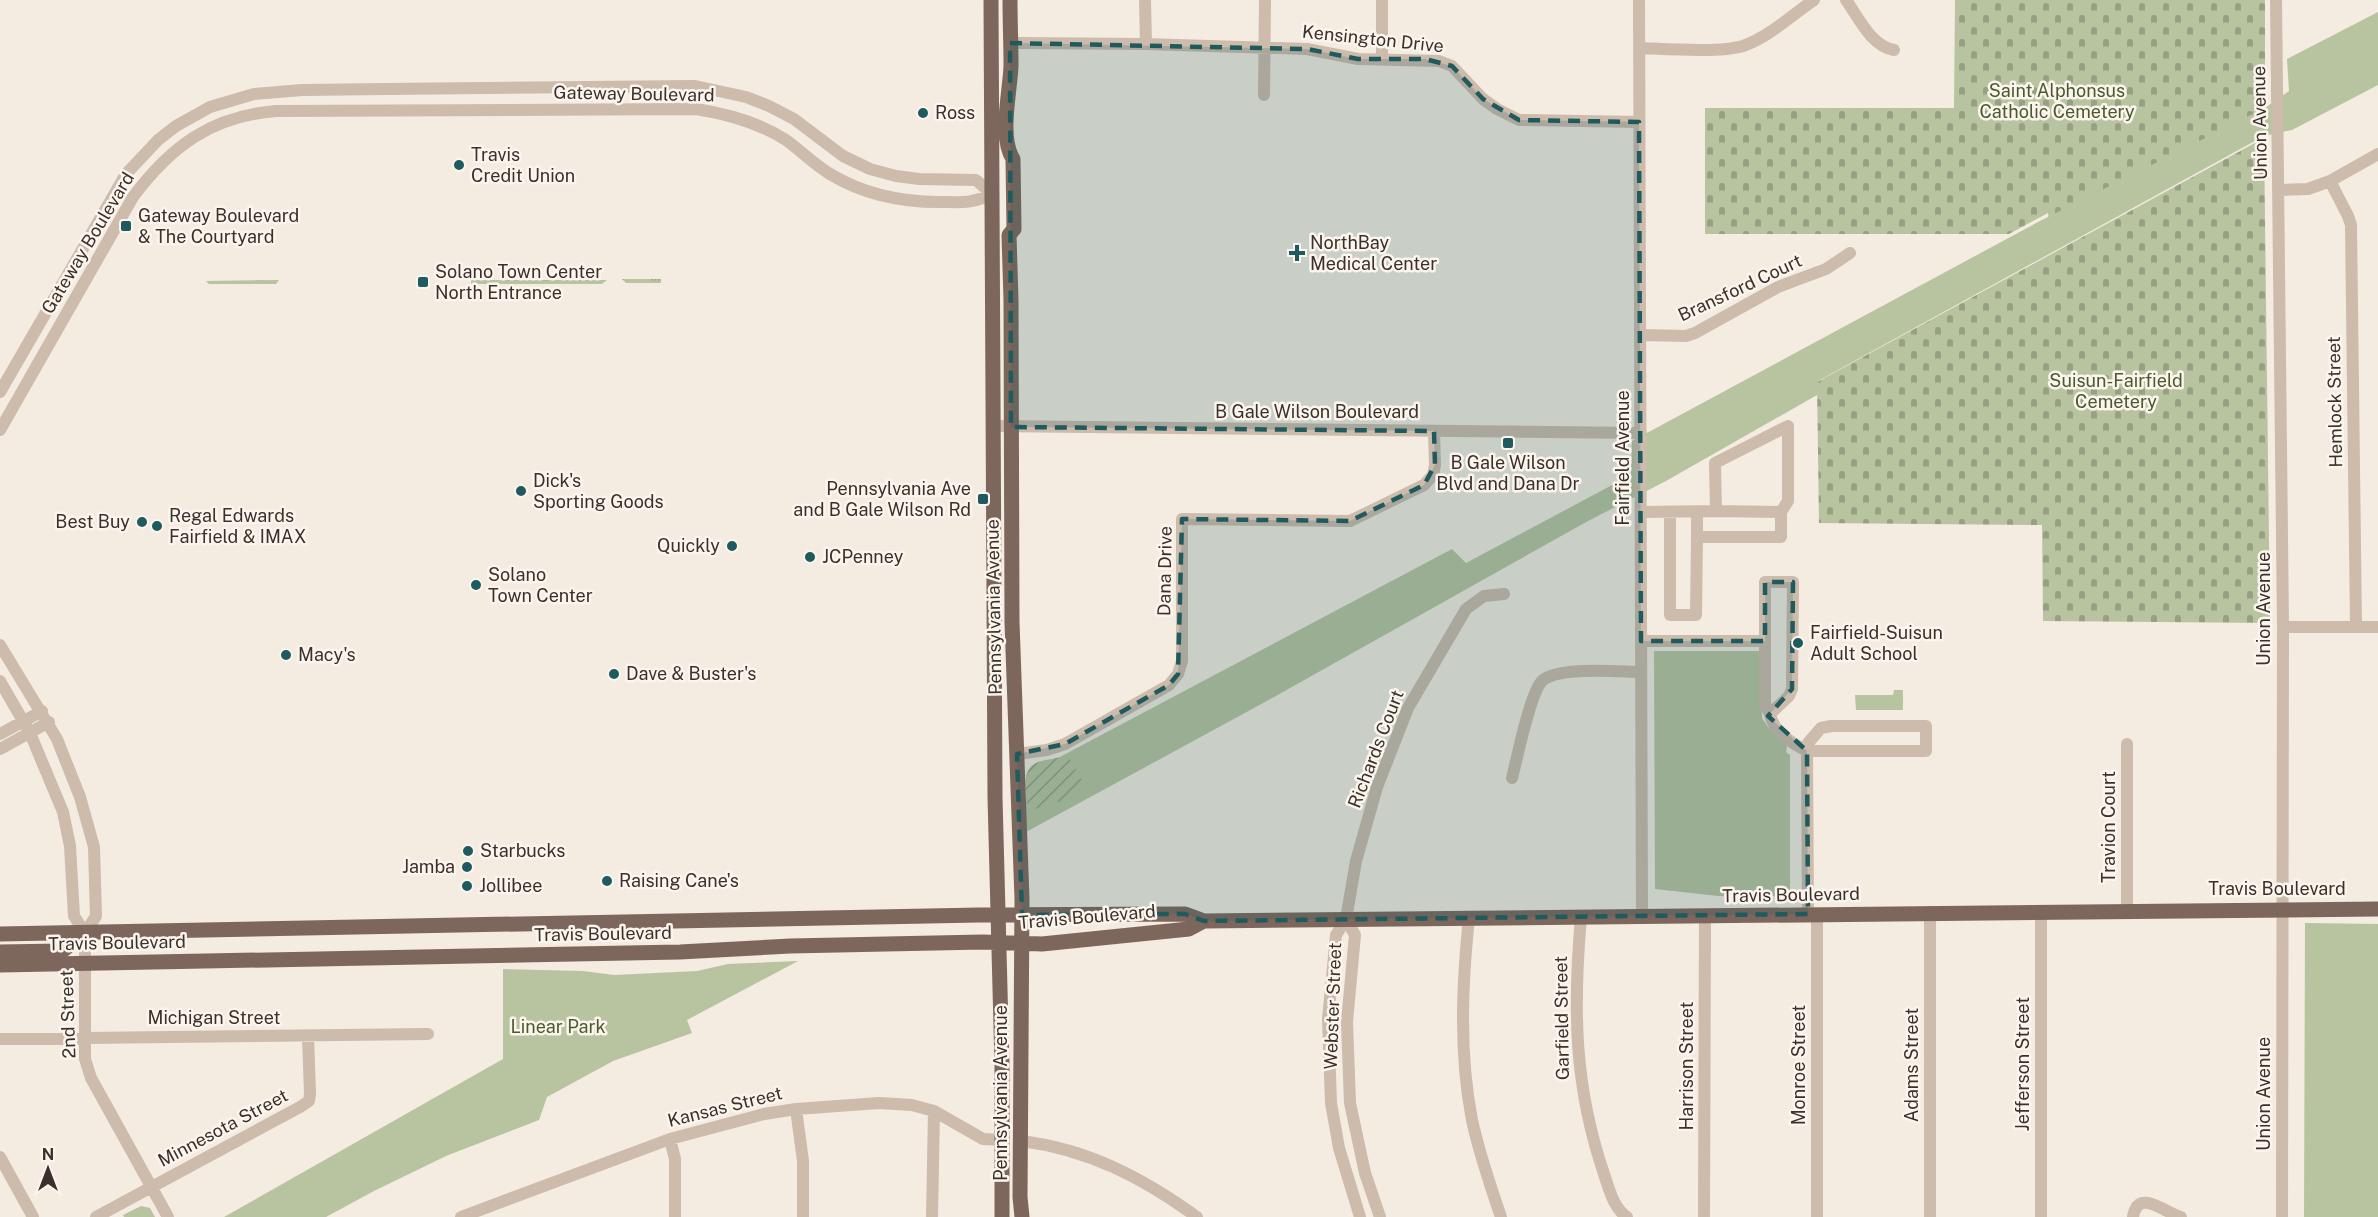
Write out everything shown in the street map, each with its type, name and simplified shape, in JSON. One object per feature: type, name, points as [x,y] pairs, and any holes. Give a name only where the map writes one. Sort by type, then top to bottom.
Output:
[{"type":"main road","name":"Pennsylvania Avenue","points":[[991,0],[1002,1217]]},
{"type":"main road","points":[[992,58],[1010,43],[1001,29],[1000,0]]},
{"type":"main road","name":"Pennsylvania Avenue","points":[[1010,0],[1008,150],[1013,159],[1014,229],[1009,235],[1012,622],[1022,915],[1020,1197],[1022,1217]]},
{"type":"main road","points":[[1008,150],[1004,159],[1003,181],[992,194],[1002,205],[1004,229],[1009,235]]},
{"type":"main road","name":"Travis Boulevard","points":[[0,934],[998,915],[1185,914],[1204,921],[2283,908],[2378,909]]},
{"type":"main road","name":"Travis Boulevard","points":[[0,965],[680,952],[790,946],[998,942],[1042,944],[1189,929],[1204,921]]},
{"type":"main road","points":[[0,952],[62,951],[85,933]]},
{"type":"street","points":[[1145,0],[1146,44]]},
{"type":"street","points":[[1264,95],[1265,0]]},
{"type":"street","points":[[1382,0],[1382,59]]},
{"type":"street","name":"Fairfield Avenue","points":[[1640,0],[1642,916]]},
{"type":"street","points":[[1640,48],[1725,49],[1742,46],[1756,40],[1814,0]]},
{"type":"street","points":[[1846,0],[1876,42],[1884,48],[1894,50]]},
{"type":"street","name":"Union Avenue","points":[[2276,0],[2283,627],[2282,1217]]},
{"type":"street","name":"Kensington Drive","points":[[1010,43],[1307,49],[1358,59],[1425,59],[1452,66],[1483,99],[1519,120],[1640,122]]},
{"type":"street","name":"Gateway Boulevard","points":[[0,392],[121,183],[139,158],[158,140],[197,112],[232,99],[254,94],[302,90],[695,86],[736,94],[769,106],[794,119],[843,156],[870,169],[920,179],[976,180],[992,194],[976,202],[919,202],[884,196],[864,190],[831,174],[787,141],[768,130],[741,118],[696,109],[276,111],[237,117],[216,124],[193,137],[170,153],[151,173],[134,197],[0,430]]},
{"type":"street","points":[[2279,190],[2308,189],[2330,181],[2378,154]]},
{"type":"street","name":"Hemlock Street","points":[[2330,181],[2351,225],[2356,627]]},
{"type":"street","name":"Bransford Court","points":[[1641,335],[1686,336],[1695,333],[1778,287],[1826,269],[1850,253]]},
{"type":"street","name":"B Gale Wilson Boulevard","points":[[994,426],[1641,433]]},
{"type":"street","points":[[1697,537],[1781,537],[1781,512],[1788,501],[1788,426],[1715,462],[1716,511]]},
{"type":"street","name":"Dana Drive","points":[[1017,754],[1047,750],[1065,744],[1169,685],[1178,674],[1182,661],[1182,519],[1350,521],[1424,486],[1433,475],[1435,465],[1434,431]]},
{"type":"street","points":[[1641,512],[1781,512]]},
{"type":"street","points":[[1670,512],[1670,615],[1696,615],[1697,512]]},
{"type":"street","points":[[1770,714],[1789,696],[1792,689],[1793,582],[1765,582],[1765,704],[1775,726],[1794,744],[1807,751],[1926,751],[1926,726],[1821,728],[1808,743],[1807,751]]},
{"type":"street","name":"Richards Court","points":[[1346,919],[1356,861],[1374,797],[1408,708],[1466,609],[1484,596],[1504,594]]},
{"type":"street","points":[[2283,627],[2378,627]]},
{"type":"street","points":[[1641,641],[1765,641]]},
{"type":"street","points":[[0,645],[45,716],[66,756],[88,821],[94,847],[96,916],[85,933],[74,916],[70,846],[63,812],[27,727],[0,681]]},
{"type":"street","points":[[1512,778],[1534,696],[1542,682],[1554,675],[1573,672],[1641,672]]},
{"type":"street","points":[[0,749],[45,716]]},
{"type":"street","points":[[0,734],[27,727]]},
{"type":"street","name":"Travion Court","points":[[2127,744],[2127,910]]},
{"type":"street","name":"Monroe Street","points":[[1807,751],[1813,914],[1817,1217]]},
{"type":"street","name":"Jefferson Street","points":[[2041,911],[2041,1217]]},
{"type":"street","name":"Adams Street","points":[[1930,912],[1930,1217]]},
{"type":"street","name":"Harrison Street","points":[[1704,1217],[1705,915]]},
{"type":"street","name":"Garfield Street","points":[[1581,917],[1576,978],[1576,1018],[1583,1100],[1594,1144],[1614,1201],[1627,1217]]},
{"type":"street","points":[[1469,918],[1463,977],[1463,1036],[1467,1080],[1472,1119],[1501,1217]]},
{"type":"street","name":"Webster Street","points":[[1346,919],[1336,935],[1328,1019],[1328,1059],[1331,1103],[1339,1148],[1360,1217]]},
{"type":"street","name":"Webster Street","points":[[1346,919],[1354,935],[1347,1022],[1350,1103],[1360,1155],[1380,1217]]},
{"type":"street","name":"2nd Street","points":[[85,933],[85,1059],[92,1078],[168,1217]]},
{"type":"street","name":"Michigan Street","points":[[0,1039],[428,1034]]},
{"type":"street","name":"Minnesota Street","points":[[96,1217],[309,1101],[309,1036]]},
{"type":"street","name":"Kansas Street","points":[[461,1217],[670,1138],[744,1118],[796,1109],[879,1103],[912,1105],[934,1111],[982,1139],[1003,1140]]},
{"type":"street","points":[[796,1109],[803,1161],[803,1217]]},
{"type":"street","points":[[932,1217],[934,1111]]},
{"type":"street","points":[[670,1138],[675,1159],[675,1217]]},
{"type":"street","points":[[1021,1141],[1068,1149],[1105,1162],[1173,1200],[1197,1217]]},
{"type":"street","points":[[0,1157],[33,1217]]},
{"type":"street","points":[[2133,1217],[2135,1208],[2146,1201],[2170,1214],[2181,1217]]},
{"type":"highlighted area","points":[[1010,43],[1307,49],[1358,59],[1425,59],[1452,66],[1483,99],[1519,120],[1639,122],[1641,641],[1765,641],[1765,582],[1793,582],[1792,689],[1768,716],[1807,751],[1808,914],[1204,921],[1185,914],[1022,915],[1017,754],[1065,744],[1169,685],[1178,674],[1182,519],[1350,521],[1424,485],[1435,465],[1434,431],[1011,427]]},
{"type":"green space","name":"Saint Alphonsus Catholic Cemetery","points":[[1955,0],[2265,0],[2265,108],[2049,222],[2048,213],[2009,234],[1705,234],[1705,108],[1954,108]]},
{"type":"green space","points":[[2378,12],[2378,85],[2292,130],[2264,136],[1818,381],[1817,395],[1666,481],[1588,521],[1265,702],[1026,832],[1026,775],[1033,765],[1056,759],[1452,549],[1466,563],[1631,475],[1632,441],[2040,221],[2265,108],[2289,91],[2287,59]]},
{"type":"green space","name":"Suisun-Fairfield Cemetery","points":[[2264,138],[2270,623],[2043,621],[2042,525],[1819,523],[1817,382]]},
{"type":"green space","points":[[622,279],[661,279],[661,283],[626,283]]},
{"type":"green space","points":[[279,280],[276,284],[209,284],[206,281]]},
{"type":"green space","points":[[471,280],[607,280],[602,284],[471,284]]},
{"type":"green space","points":[[1654,651],[1761,651],[1762,718],[1787,746],[1786,752],[1790,755],[1790,890],[1783,890],[1783,896],[1718,896],[1655,889]]},
{"type":"green space","points":[[1894,690],[1903,690],[1903,710],[1856,710],[1855,695],[1893,695]]},
{"type":"green space","points":[[1067,755],[1082,780],[1064,800],[1028,811],[1025,786],[1030,768],[1038,762]]},
{"type":"green space","points":[[2305,923],[2378,924],[2378,1217],[2304,1217]]},
{"type":"green space","name":"Linear Park","points":[[798,961],[687,1020],[692,1033],[613,1061],[547,1097],[539,1120],[446,1156],[326,1217],[224,1217],[503,1059],[503,969],[583,971],[614,975],[697,971],[728,964]]},
{"type":"green space","points":[[141,1206],[150,1208],[155,1217],[124,1217],[123,1215]]},
{"type":"place","name":"Ross","points":[[923,113]]},
{"type":"place","name":"Travis Credit Union","points":[[459,165]]},
{"type":"place","name":"Gateway Boulevard & The Courtyard","points":[[126,226]]},
{"type":"place","name":"NorthBay Medical Center","points":[[1297,253]]},
{"type":"place","name":"Solano Town Center North Entrance","points":[[423,282]]},
{"type":"place","name":"B Gale Wilson Blvd and Dana Dr","points":[[1508,443]]},
{"type":"place","name":"Dick's Sporting Goods","points":[[521,491]]},
{"type":"place","name":"Pennsylvania Ave and B Gale Wilson Rd","points":[[983,499]]},
{"type":"place","name":"Best Buy","points":[[142,522]]},
{"type":"place","name":"Regal Edwards Fairfield & IMAX","points":[[157,526]]},
{"type":"place","name":"Quickly","points":[[732,546]]},
{"type":"place","name":"JCPenney","points":[[810,557]]},
{"type":"place","name":"Solano Town Center","points":[[476,585]]},
{"type":"place","name":"Fairfield-Suisun Adult School","points":[[1798,643]]},
{"type":"place","name":"Macy's","points":[[286,655]]},
{"type":"place","name":"Dave & Buster's","points":[[614,674]]},
{"type":"place","name":"Starbucks","points":[[468,851]]},
{"type":"place","name":"Jamba","points":[[467,867]]},
{"type":"place","name":"Raising Cane's","points":[[607,881]]},
{"type":"place","name":"Jollibee","points":[[467,886]]}]
